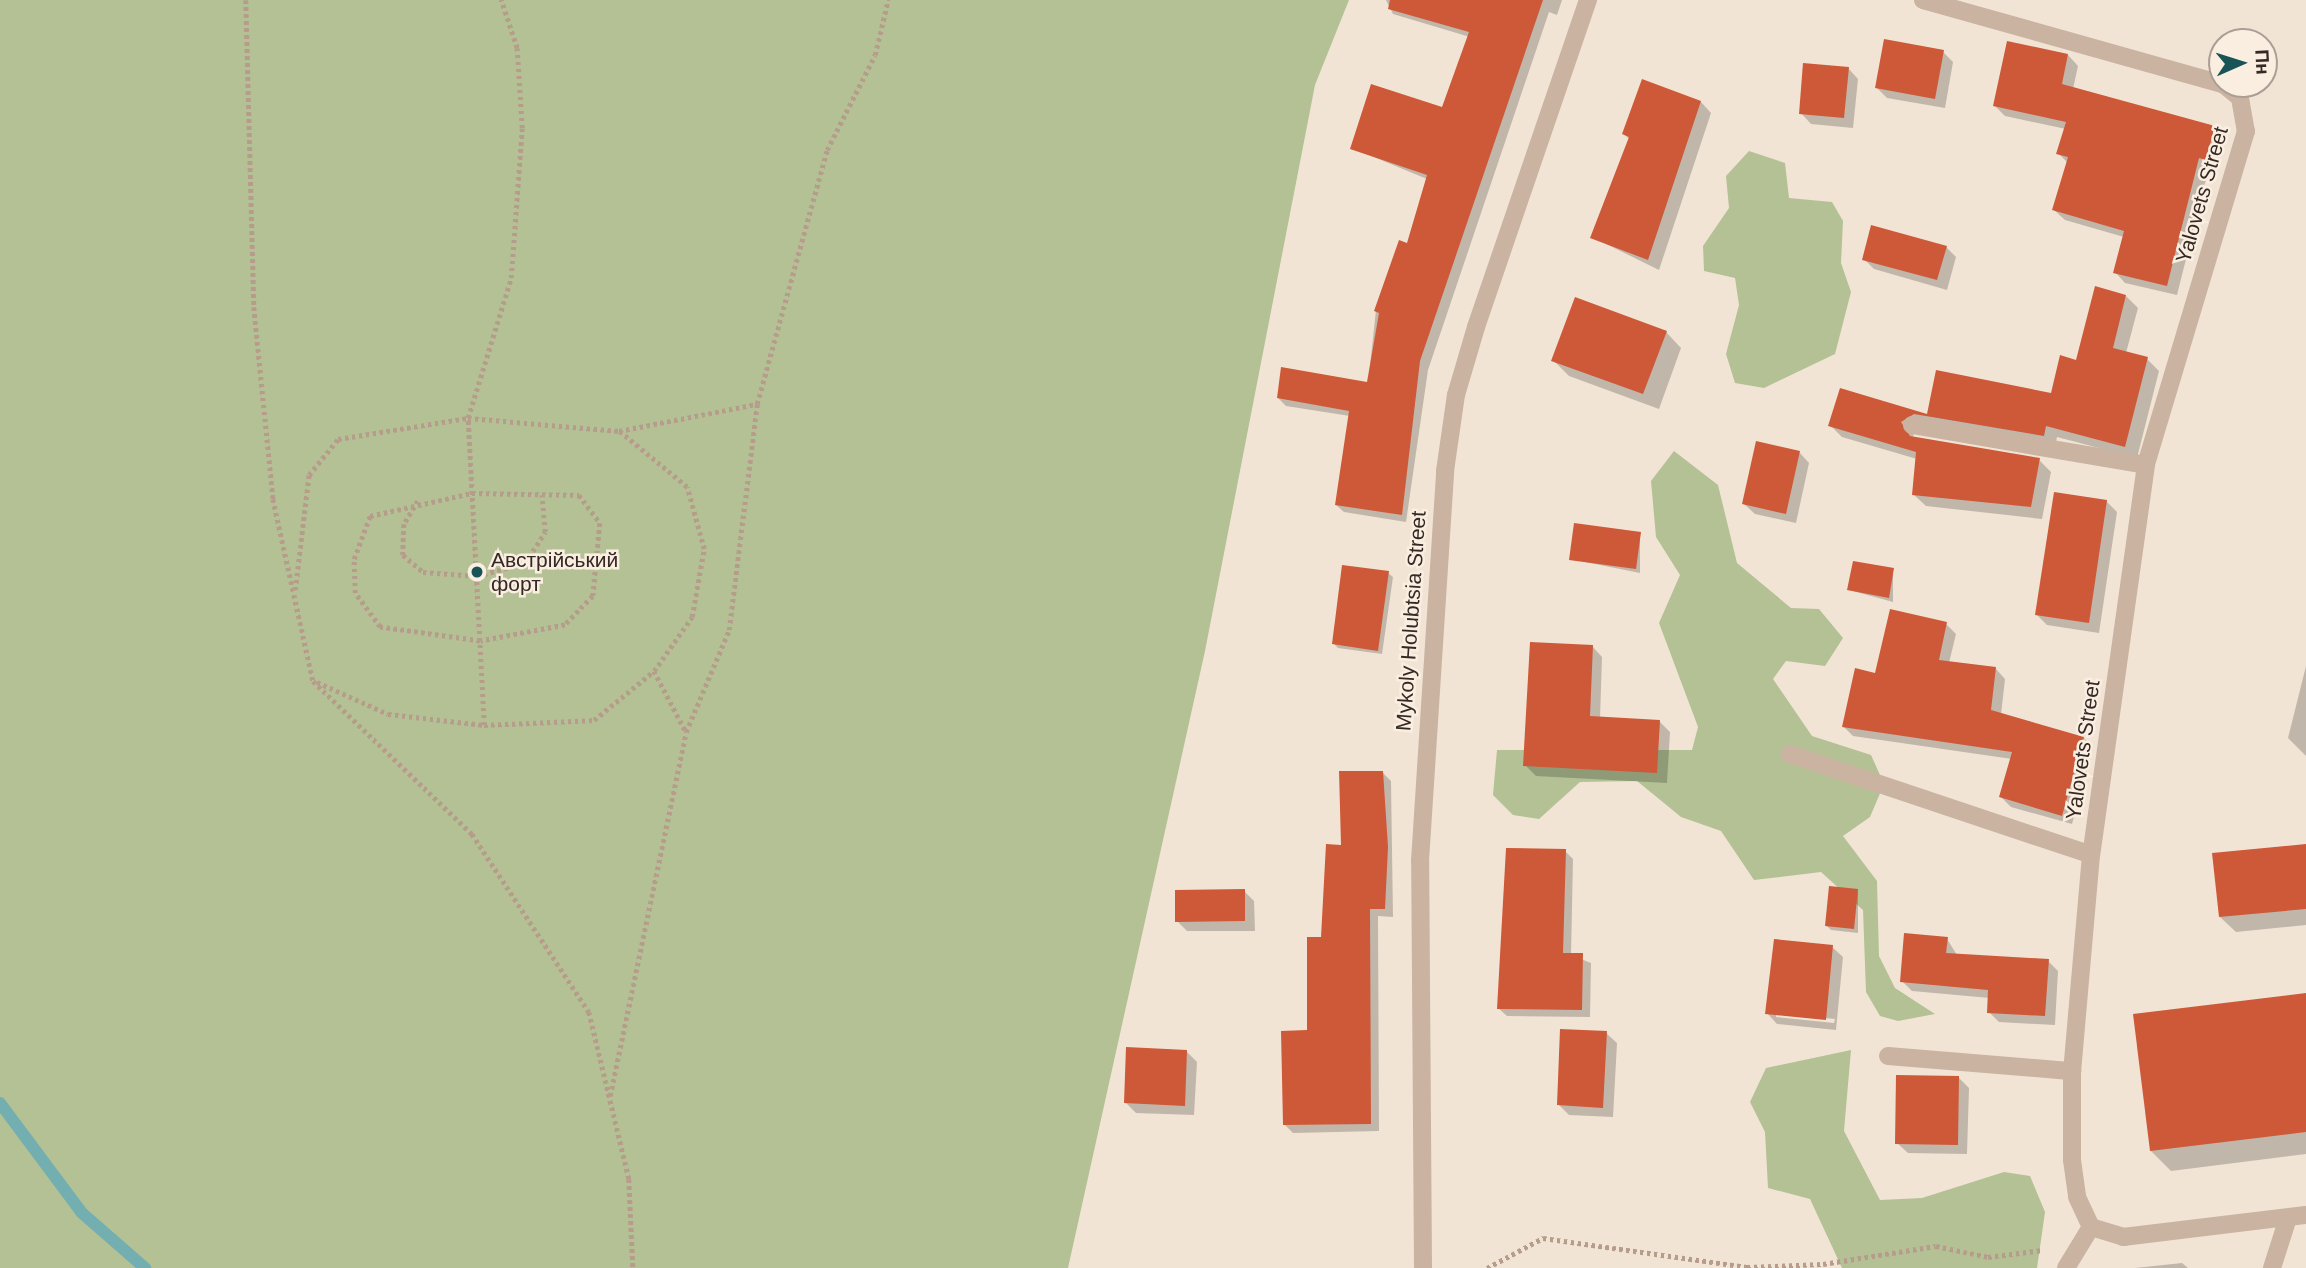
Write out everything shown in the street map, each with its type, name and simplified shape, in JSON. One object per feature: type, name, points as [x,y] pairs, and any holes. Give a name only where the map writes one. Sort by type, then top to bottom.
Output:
[{"type":"street","name":"Mykoly Holubtsia Street","points":[[1423,1268],[1420,861],[1445,471],[1456,395],[1476,327],[1588,0]]},
{"type":"street","name":"Yalovets Street","points":[[1923,0],[2208,80]]},
{"type":"street","name":"Yalovets Street","points":[[2091,1227],[2074,1172],[2072,1072],[2091,855],[2146,465],[2246,131],[2239,98]]},
{"type":"street","points":[[1912,425],[2146,465]]},
{"type":"street","points":[[1790,754],[2091,855]]},
{"type":"street","points":[[1888,1056],[2072,1072]]},
{"type":"street","points":[[2066,1268],[2091,1227],[2123,1237],[2147,1237],[2297,1217]]},
{"type":"street","points":[[2272,1268],[2297,1217]]},
{"type":"path","points":[[246,0],[254,307],[272,499],[313,681],[472,834],[589,1012],[629,1179],[633,1268]]},
{"type":"path","points":[[484,725],[468,418],[511,278],[522,128],[517,48],[501,0]]},
{"type":"path","points":[[609,1097],[686,732],[729,629],[757,404],[827,150],[875,55],[888,0]]},
{"type":"path","points":[[294,595],[309,475],[338,439],[468,418],[619,431],[757,404]]},
{"type":"path","points":[[313,681],[388,713],[484,725],[594,720],[654,671],[692,617],[704,549],[687,487],[619,431]]},
{"type":"path","points":[[472,493],[542,495],[579,495],[600,523],[593,596],[565,625],[480,641],[380,627],[355,593],[354,559],[370,516],[418,501],[472,493]]},
{"type":"path","points":[[418,501],[404,524],[403,555],[423,572],[477,576],[525,563],[545,532],[542,495]]},
{"type":"path","points":[[654,671],[686,732]]},
{"type":"path","points":[[1487,1268],[1543,1238],[1747,1267],[1822,1264],[1936,1246],[1988,1257],[2080,1245]]},
{"type":"green space","points":[[0,0],[1349,0],[1315,85],[1205,651],[1068,1268],[0,1268]]},
{"type":"green space","points":[[1749,151],[1785,163],[1789,198],[1832,202],[1843,221],[1841,263],[1851,292],[1835,354],[1764,388],[1735,383],[1726,354],[1739,305],[1735,278],[1704,271],[1703,246],[1729,208],[1726,176]]},
{"type":"green space","points":[[1674,451],[1718,485],[1737,563],[1791,608],[1819,609],[1843,638],[1825,666],[1786,661],[1773,679],[1812,736],[1871,755],[1884,784],[1870,817],[1843,836],[1877,881],[1879,956],[1895,988],[1935,1014],[1898,1021],[1880,1016],[1866,992],[1863,910],[1821,872],[1754,880],[1721,831],[1681,817],[1637,781],[1580,782],[1539,819],[1513,815],[1493,795],[1497,750],[1692,750],[1698,727],[1659,623],[1680,575],[1656,537],[1651,481]]},
{"type":"green space","points":[[1851,1050],[1844,1131],[1880,1200],[1922,1198],[2004,1172],[2030,1176],[2045,1212],[2037,1268],[1842,1268],[1810,1199],[1768,1188],[1765,1132],[1750,1102],[1766,1068]]},
{"type":"building","points":[[1390,0],[1543,0],[1420,361],[1402,515],[1335,505],[1349,411],[1277,398],[1281,367],[1367,382],[1379,313],[1374,311],[1399,240],[1407,243],[1427,175],[1350,149],[1371,84],[1442,107],[1469,32],[1388,9]]},
{"type":"building","points":[[1884,39],[1944,50],[1935,99],[1875,88]]},
{"type":"building","points":[[2007,41],[2068,54],[2062,84],[2215,126],[2206,160],[2199,158],[2167,286],[2113,273],[2124,231],[2052,210],[2068,157],[2056,154],[2066,122],[1993,106]]},
{"type":"building","points":[[1803,63],[1849,67],[1844,118],[1799,114]]},
{"type":"building","points":[[1642,79],[1701,101],[1648,260],[1590,238],[1629,137],[1622,134]]},
{"type":"building","points":[[1871,225],[1947,246],[1937,280],[1862,260]]},
{"type":"building","points":[[2095,286],[2126,295],[2113,348],[2148,357],[2125,447],[2046,426],[2044,436],[1914,414],[1901,422],[1910,436],[2040,458],[2031,507],[1912,495],[1916,452],[1828,426],[1840,388],[1927,414],[1936,370],[2051,393],[2060,355],[2076,360]]},
{"type":"building","points":[[1575,297],[1667,331],[1643,394],[1551,361]]},
{"type":"building","points":[[1756,441],[1800,451],[1786,514],[1742,504]]},
{"type":"building","points":[[2054,492],[2107,500],[2089,623],[2035,615]]},
{"type":"building","points":[[1574,523],[1641,532],[1636,569],[1569,560]]},
{"type":"building","points":[[1853,561],[1894,568],[1889,598],[1847,590]]},
{"type":"building","points":[[1342,565],[1389,571],[1378,651],[1332,644]]},
{"type":"building","points":[[1890,609],[1947,622],[1939,660],[1996,667],[1991,710],[2084,737],[2062,816],[1999,797],[2012,752],[1842,727],[1855,668],[1875,673]]},
{"type":"building","points":[[1530,642],[1593,645],[1590,716],[1660,720],[1657,773],[1523,766]]},
{"type":"building","points":[[1339,771],[1383,771],[1388,847],[1385,909],[1370,909],[1371,1124],[1283,1125],[1281,1031],[1307,1030],[1307,937],[1321,937],[1326,844],[1341,845]]},
{"type":"building","points":[[2306,844],[2306,909],[2219,917],[2212,853]]},
{"type":"building","points":[[1506,848],[1566,849],[1563,953],[1583,953],[1582,1010],[1497,1009]]},
{"type":"building","points":[[1829,886],[1858,889],[1854,929],[1825,926]]},
{"type":"building","points":[[1245,889],[1245,921],[1175,922],[1175,890]]},
{"type":"building","points":[[1904,933],[1948,937],[1946,953],[2049,959],[2045,1016],[1987,1013],[1988,990],[1900,982]]},
{"type":"building","points":[[1774,939],[1833,945],[1826,1020],[1765,1014]]},
{"type":"building","points":[[2306,993],[2306,1132],[2150,1151],[2133,1014]]},
{"type":"building","points":[[1560,1029],[1607,1031],[1603,1108],[1557,1105]]},
{"type":"building","points":[[1126,1047],[1187,1050],[1185,1106],[1124,1103]]},
{"type":"building","points":[[1896,1075],[1959,1076],[1958,1145],[1895,1144]]},
{"type":"waterway","points":[[0,1103],[82,1213],[145,1268]]},
{"type":"place","name":"Австрійський форт","points":[[477,572]]}]
